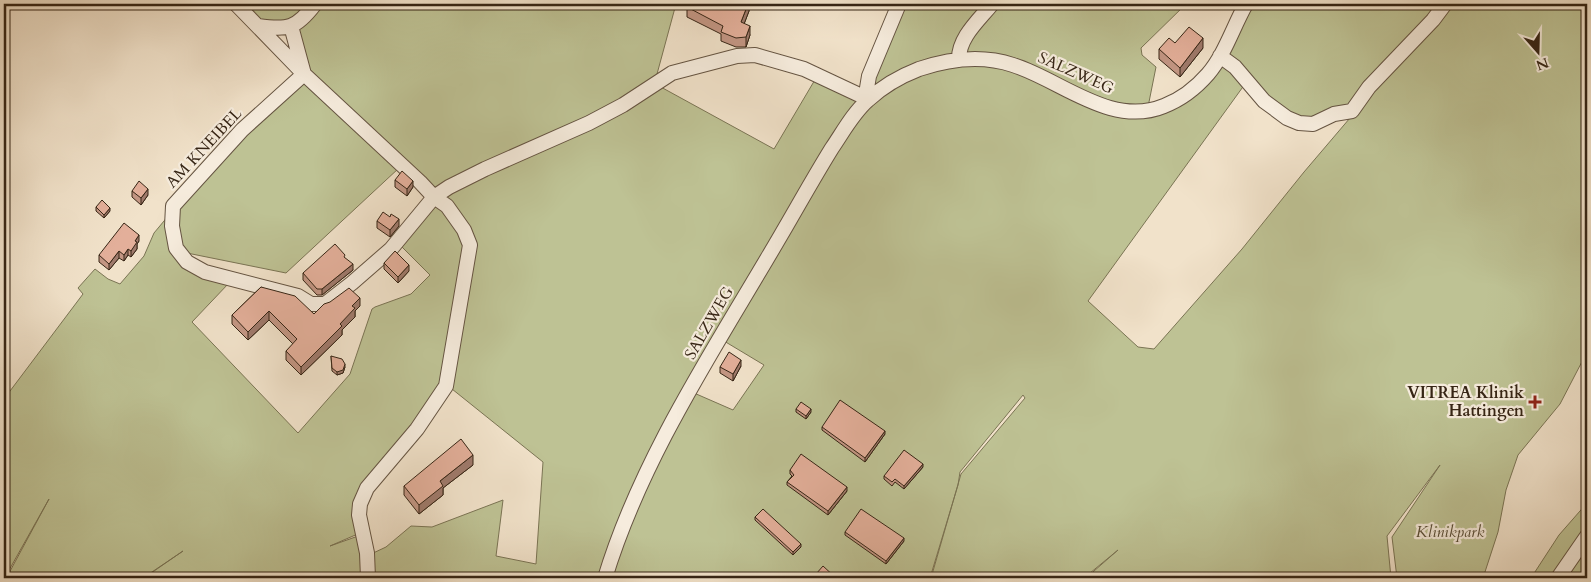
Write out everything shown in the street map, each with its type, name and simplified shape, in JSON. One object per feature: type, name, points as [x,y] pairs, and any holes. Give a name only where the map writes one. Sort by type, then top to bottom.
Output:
[{"type":"street","points":[[236,4],[304,74],[434,197],[447,206],[464,230],[470,245],[446,386],[417,429],[367,488],[360,504],[359,515],[366,553],[368,578]]},
{"type":"street","points":[[258,26],[283,28],[291,26],[301,21],[315,4]]},
{"type":"street","points":[[868,99],[869,76],[899,4]]},
{"type":"street","points":[[959,60],[962,42],[992,4]]},
{"type":"street","name":"SALZWEG","points":[[605,578],[615,544],[634,496],[691,389],[818,170],[847,124],[868,99],[897,79],[921,69],[959,60],[994,60],[1014,65],[1088,100],[1122,111],[1134,112],[1158,109],[1184,97],[1210,72],[1246,4]]},
{"type":"street","points":[[1220,56],[1234,67],[1264,101],[1287,118],[1299,123],[1313,124],[1334,114],[1352,110],[1369,87],[1433,20],[1445,4]]},
{"type":"street","points":[[291,26],[304,74]]},
{"type":"street","points":[[434,197],[484,169],[589,123],[623,105],[672,73],[737,56],[755,55],[804,69],[868,99]]},
{"type":"street","name":"AM KNEIBEL","points":[[304,74],[242,130],[173,206],[172,226],[176,248],[187,262],[205,272],[298,296],[311,304],[325,304],[352,284],[391,249],[434,197]]},
{"type":"street","points":[[1558,578],[1587,536]]},
{"type":"green space","points":[[237,4],[313,4],[304,16],[269,26]]},
{"type":"green space","points":[[317,4],[676,4],[657,74],[659,86],[774,149],[816,78],[857,100],[788,211],[642,468],[628,497],[599,578],[371,578],[369,555],[386,547],[411,526],[432,527],[503,500],[496,556],[536,564],[543,462],[452,389],[451,381],[470,231],[314,80],[293,31]]},
{"type":"green space","points":[[901,4],[990,4],[948,60],[871,91]]},
{"type":"green space","name":"Klinikpark","points":[[993,4],[1186,4],[1141,48],[1142,55],[1156,67],[1148,107],[1079,103],[1092,109],[1121,115],[1146,115],[1224,62],[1245,84],[1088,301],[1138,347],[1154,349],[1242,249],[1304,172],[1447,4],[1587,4],[1587,352],[1560,404],[1518,455],[1506,490],[1498,532],[1483,578],[1397,578],[1392,537],[1440,465],[1387,536],[1391,578],[1086,578],[1118,550],[1084,578],[931,578],[954,499],[930,578],[609,578],[638,495],[694,393],[733,410],[764,365],[724,341],[869,98],[921,72],[961,65],[962,44]],"holes":[[[1023,395],[1025,398],[961,474],[958,484],[960,472]]]},
{"type":"green space","points":[[1251,4],[1439,4],[1355,105],[1313,121],[1285,114],[1226,54]]},
{"type":"green space","points":[[305,80],[399,168],[286,273],[182,252],[176,207],[245,131]]},
{"type":"green space","points":[[441,207],[448,215],[466,247],[440,386],[414,425],[374,469],[360,533],[330,546],[361,535],[365,578],[144,578],[183,551],[143,578],[15,578],[9,573],[49,499],[8,572],[4,568],[4,399],[83,294],[78,288],[95,269],[108,279],[120,284],[144,256],[154,233],[169,215],[174,252],[229,283],[192,322],[298,433],[350,374],[372,309],[411,294],[430,275],[401,246],[433,208]]},
{"type":"green space","points":[[1587,503],[1587,578],[1531,578],[1559,535]]},
{"type":"building","points":[[688,4],[720,4],[730,9],[732,4],[748,4],[741,22],[750,26],[746,37],[736,38],[721,32],[723,26],[687,7]]},
{"type":"building","points":[[1189,27],[1203,38],[1180,68],[1159,49],[1169,38],[1175,43]]},
{"type":"building","points":[[402,171],[413,181],[407,189],[395,180]]},
{"type":"building","points":[[139,181],[148,189],[141,198],[132,191]]},
{"type":"building","points":[[102,200],[110,208],[104,215],[96,207]]},
{"type":"building","points":[[383,212],[390,217],[391,214],[399,219],[390,230],[377,221]]},
{"type":"building","points":[[124,223],[139,235],[135,241],[137,242],[131,251],[128,249],[124,255],[119,251],[109,264],[99,255]]},
{"type":"building","points":[[335,244],[345,255],[344,257],[353,264],[322,289],[317,289],[303,273]]},
{"type":"building","points":[[395,251],[409,265],[398,277],[384,263]]},
{"type":"building","points":[[261,287],[295,296],[314,314],[324,304],[330,302],[349,288],[360,298],[352,306],[355,308],[340,324],[342,326],[301,367],[286,351],[297,339],[269,311],[248,332],[232,315]]},
{"type":"building","points":[[729,352],[741,360],[733,374],[720,367]]},
{"type":"building","points":[[331,356],[342,359],[345,364],[343,370],[337,372],[332,368]]},
{"type":"building","points":[[840,400],[885,431],[865,458],[822,427]]},
{"type":"building","points":[[801,402],[811,409],[806,416],[796,409]]},
{"type":"building","points":[[461,439],[473,455],[440,481],[443,486],[419,505],[404,486]]},
{"type":"building","points":[[904,450],[923,464],[904,486],[895,479],[892,482],[884,476]]},
{"type":"building","points":[[801,454],[847,487],[828,511],[787,482],[794,475],[790,470]]},
{"type":"building","points":[[763,509],[801,544],[793,552],[755,517]]},
{"type":"building","points":[[861,509],[904,538],[886,561],[845,532]]},
{"type":"building","points":[[823,566],[836,578],[821,578],[816,574]]},
{"type":"place","name":"VITREA Klinik Hattingen","points":[[1535,402]]}]
